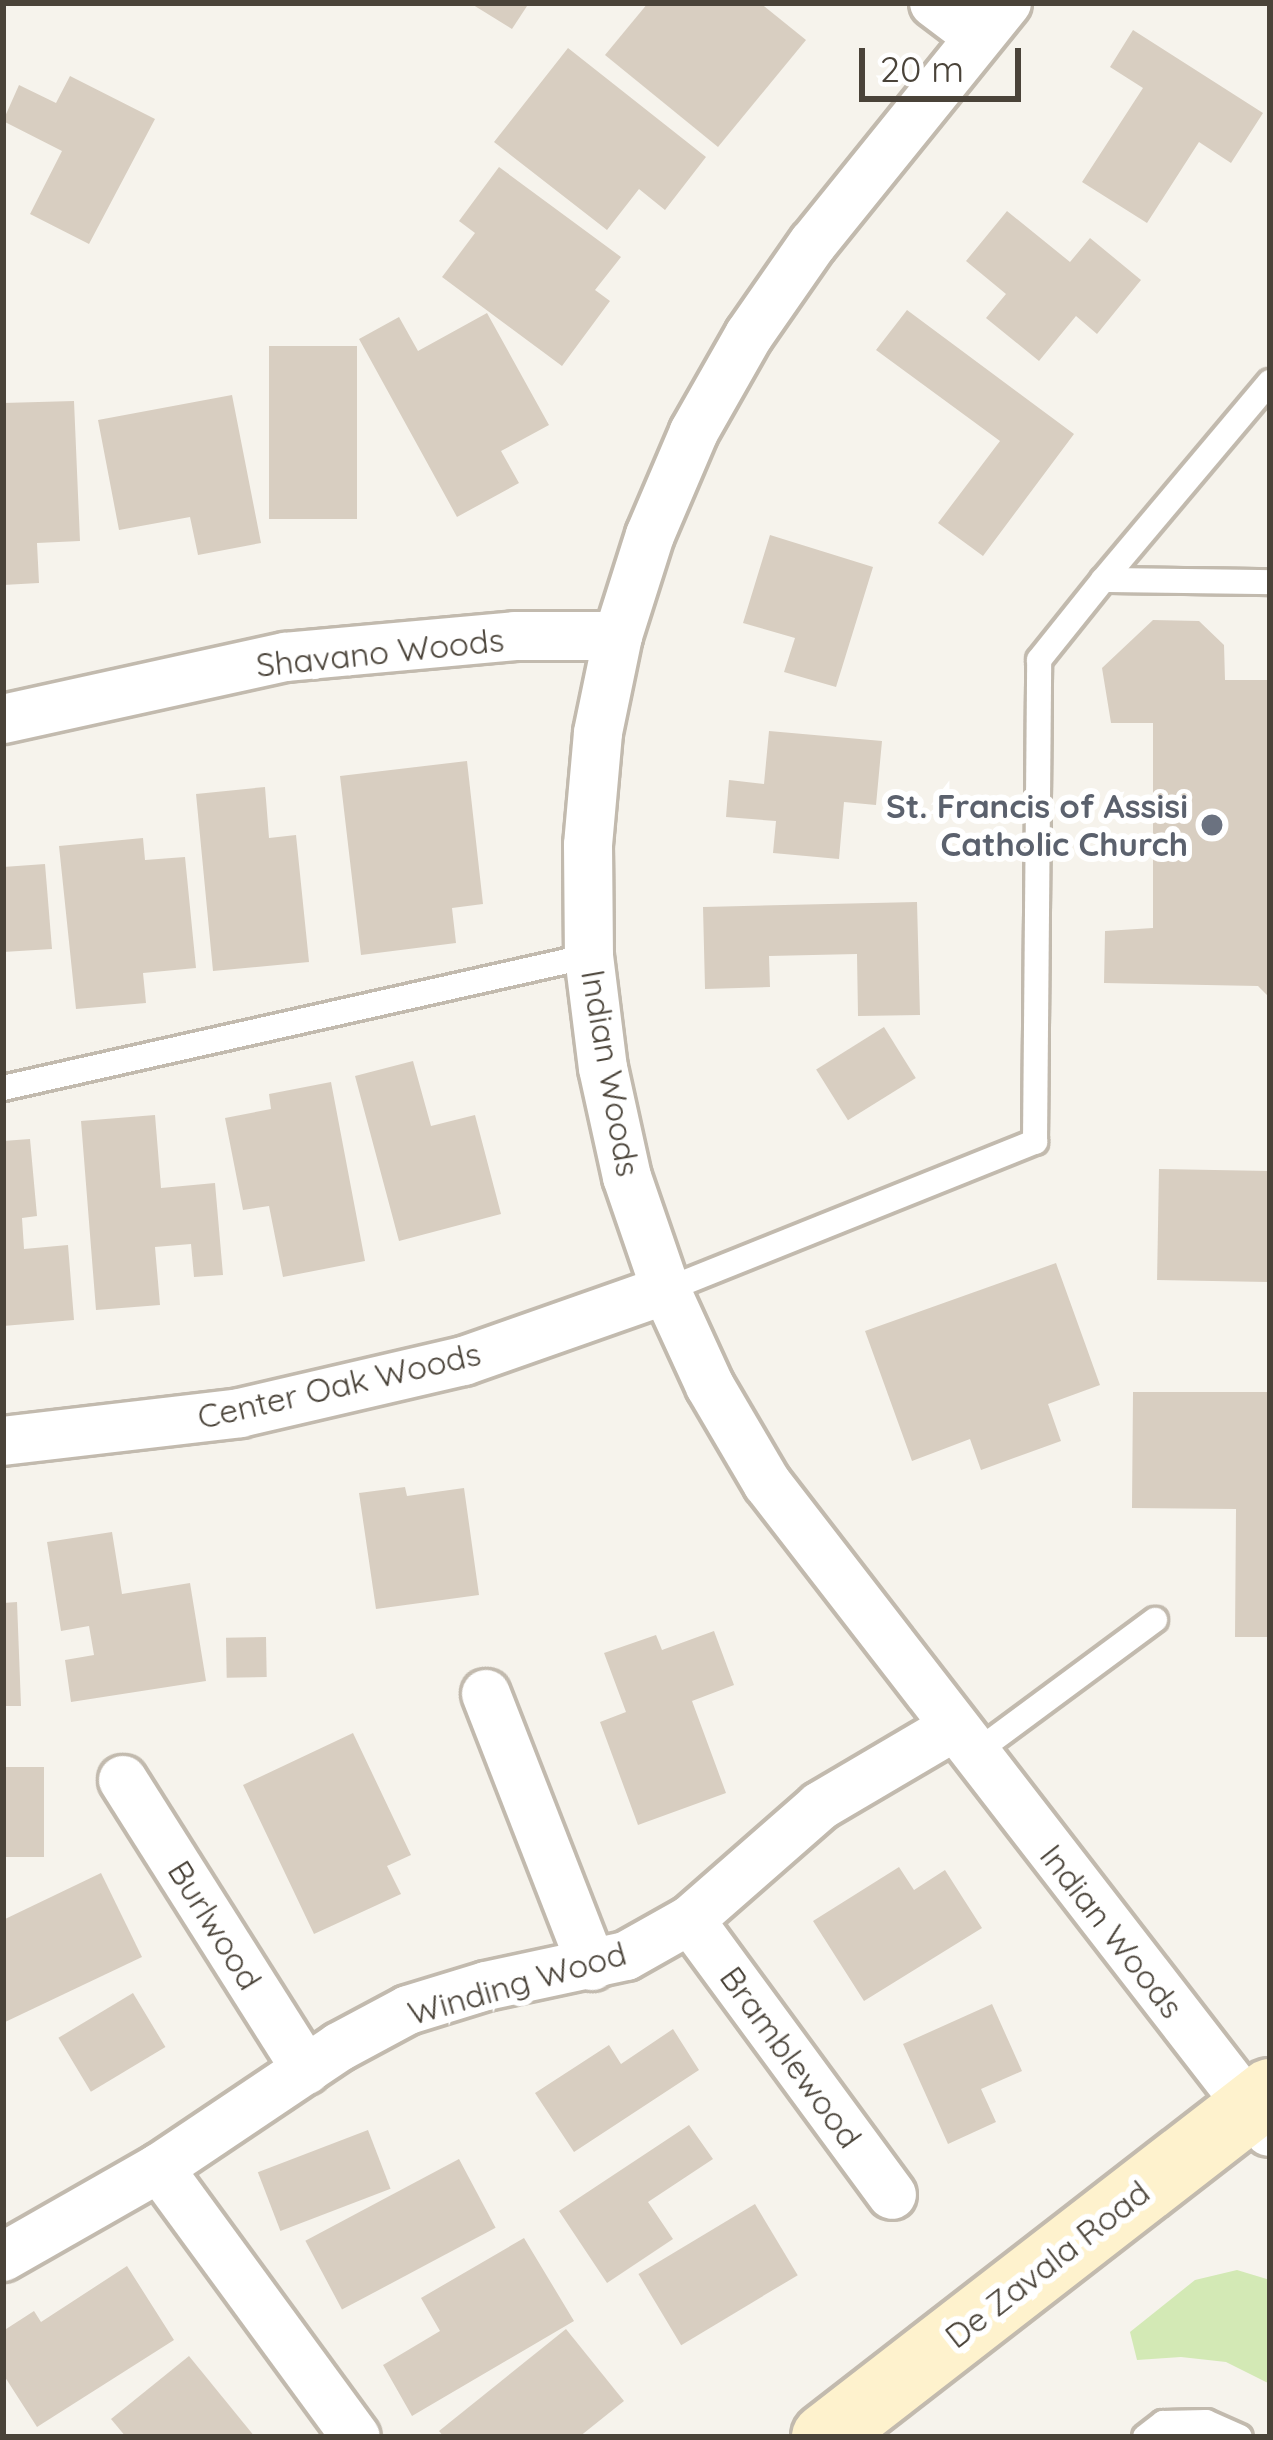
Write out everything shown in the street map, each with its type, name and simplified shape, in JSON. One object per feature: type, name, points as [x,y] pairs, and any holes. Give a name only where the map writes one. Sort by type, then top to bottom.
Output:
[{"type":"main road","name":"De Zavala Road","points":[[825,2437],[1263,2111]]},
{"type":"street","points":[[934,3],[993,20]]},
{"type":"street","name":"Indian Woods","points":[[993,20],[813,243],[749,335],[694,432],[650,535],[618,636],[598,734],[588,845],[590,956],[603,1068],[627,1177],[666,1290],[710,1386],[767,1483],[964,1740],[1263,2111]]},
{"type":"street","name":"Shavano Woods","points":[[3,719],[285,657],[515,636],[618,636]]},
{"type":"street","name":"Center Oak Woods","points":[[3,1441],[262,1408],[464,1361],[666,1290]]},
{"type":"street","points":[[486,1694],[592,1966]]},
{"type":"street","name":"Winding Wood","points":[[3,2257],[159,2168],[306,2070],[408,2011],[486,1986],[626,1956],[690,1920],[820,1806],[964,1740]]},
{"type":"street","name":"Burlwood","points":[[123,1780],[306,2070]]},
{"type":"street","name":"Bramblewood","points":[[690,1920],[892,2195]]},
{"type":"street","points":[[159,2168],[356,2437]]},
{"type":"lane","points":[[666,1290],[1035,1142],[1039,660],[1270,382]]},
{"type":"lane","points":[[1103,580],[1270,582]]},
{"type":"lane","points":[[3,1088],[590,956]]},
{"type":"lane","points":[[964,1740],[1155,1620]]},
{"type":"lane","points":[[1145,2437],[1163,2423],[1206,2422],[1240,2437]]},
{"type":"green space","points":[[1237,2270],[1270,2280],[1270,2384],[1226,2362],[1181,2357],[1137,2360],[1130,2332],[1195,2280]]},
{"type":"building","points":[[470,3],[529,3],[512,29]]},
{"type":"building","points":[[648,3],[760,3],[806,40],[718,147],[605,55]]},
{"type":"building","points":[[1133,30],[1263,113],[1231,163],[1199,142],[1147,223],[1082,182],[1143,88],[1110,67]]},
{"type":"building","points":[[568,48],[706,157],[665,210],[639,189],[607,230],[494,142]]},
{"type":"building","points":[[70,76],[155,119],[89,244],[30,214],[62,151],[3,121],[19,85],[56,103]]},
{"type":"building","points":[[499,167],[621,257],[595,290],[610,301],[562,366],[442,277],[475,233],[459,221]]},
{"type":"building","points":[[1007,211],[1070,262],[1090,238],[1141,280],[1097,334],[1076,316],[1039,361],[986,318],[1006,294],[966,261]]},
{"type":"building","points":[[907,310],[1074,434],[983,556],[938,523],[1000,441],[876,350]]},
{"type":"building","points":[[487,313],[549,425],[501,451],[519,483],[457,517],[359,339],[399,317],[418,351]]},
{"type":"building","points":[[269,346],[357,346],[357,519],[269,519]]},
{"type":"building","points":[[232,395],[261,543],[198,555],[190,517],[119,530],[98,420]]},
{"type":"building","points":[[74,401],[80,541],[37,543],[39,583],[3,585],[3,403]]},
{"type":"building","points":[[770,535],[873,567],[836,687],[784,672],[795,638],[743,623]]},
{"type":"building","name":"St. Francis of Assisi Catholic Church","points":[[1153,620],[1199,621],[1224,645],[1225,680],[1270,680],[1270,998],[1258,986],[1104,983],[1105,931],[1153,928],[1153,723],[1111,723],[1102,668]]},
{"type":"building","points":[[769,731],[882,741],[876,805],[844,802],[839,859],[773,853],[776,821],[726,817],[729,780],[764,784]]},
{"type":"building","points":[[467,761],[483,904],[452,908],[456,943],[361,955],[340,776]]},
{"type":"building","points":[[265,787],[269,838],[296,835],[309,962],[213,971],[196,794]]},
{"type":"building","points":[[143,838],[145,860],[185,857],[196,968],[143,973],[146,1003],[76,1009],[59,846]]},
{"type":"building","points":[[45,864],[52,949],[3,952],[3,867]]},
{"type":"building","points":[[917,902],[920,1015],[858,1016],[857,954],[769,956],[770,987],[705,989],[703,907]]},
{"type":"building","points":[[884,1027],[916,1078],[848,1120],[816,1069]]},
{"type":"building","points":[[413,1061],[431,1126],[475,1115],[501,1214],[399,1241],[355,1076]]},
{"type":"building","points":[[331,1082],[365,1261],[283,1277],[269,1206],[243,1210],[225,1118],[271,1109],[269,1094]]},
{"type":"building","points":[[155,1115],[161,1188],[215,1183],[223,1275],[194,1277],[191,1244],[155,1247],[160,1305],[96,1310],[81,1121]]},
{"type":"building","points":[[30,1139],[37,1216],[22,1218],[24,1249],[68,1245],[74,1320],[3,1326],[3,1141]]},
{"type":"building","points":[[1159,1169],[1270,1171],[1268,1282],[1157,1280]]},
{"type":"building","points":[[1056,1263],[1100,1385],[1048,1404],[1061,1441],[981,1470],[970,1439],[912,1461],[865,1331]]},
{"type":"building","points":[[1133,1392],[1270,1392],[1270,1637],[1235,1637],[1236,1509],[1132,1508]]},
{"type":"building","points":[[405,1487],[407,1496],[464,1488],[479,1595],[376,1609],[359,1493]]},
{"type":"building","points":[[112,1532],[122,1594],[190,1583],[206,1681],[71,1702],[65,1660],[94,1655],[89,1626],[61,1631],[47,1542]]},
{"type":"building","points":[[17,1602],[21,1706],[3,1706],[3,1603]]},
{"type":"building","points":[[714,1631],[734,1685],[692,1701],[726,1793],[638,1825],[600,1722],[626,1712],[604,1653],[656,1635],[662,1650]]},
{"type":"building","points":[[266,1637],[267,1677],[227,1678],[226,1638]]},
{"type":"building","points":[[353,1733],[411,1855],[387,1866],[401,1894],[314,1934],[243,1785]]},
{"type":"building","points":[[3,1767],[44,1767],[44,1857],[3,1857]]},
{"type":"building","points":[[899,1867],[914,1890],[945,1870],[982,1928],[864,2001],[813,1921]]},
{"type":"building","points":[[101,1873],[142,1957],[3,2023],[3,1920]]},
{"type":"building","points":[[133,1993],[165,2047],[91,2092],[58,2038]]},
{"type":"building","points":[[992,2004],[1022,2071],[981,2089],[996,2122],[948,2144],[903,2044]]},
{"type":"building","points":[[673,2029],[699,2070],[574,2152],[535,2093],[609,2045],[621,2064]]},
{"type":"building","points":[[689,2125],[713,2159],[648,2202],[673,2239],[607,2283],[559,2211]]},
{"type":"building","points":[[368,2130],[391,2189],[280,2231],[258,2172]]},
{"type":"building","points":[[459,2159],[496,2228],[342,2310],[305,2241]]},
{"type":"building","points":[[755,2204],[798,2275],[681,2345],[638,2274]]},
{"type":"building","points":[[524,2238],[574,2321],[412,2416],[383,2365],[440,2331],[421,2298]]},
{"type":"building","points":[[127,2266],[174,2340],[37,2427],[3,2374],[3,2331],[34,2311],[41,2322]]},
{"type":"building","points":[[566,2329],[624,2401],[579,2437],[444,2437],[439,2431]]},
{"type":"building","points":[[189,2356],[255,2437],[126,2437],[111,2419]]},
{"type":"place","name":"St. Francis of Assisi Catholic Church","points":[[1212,825]]}]
